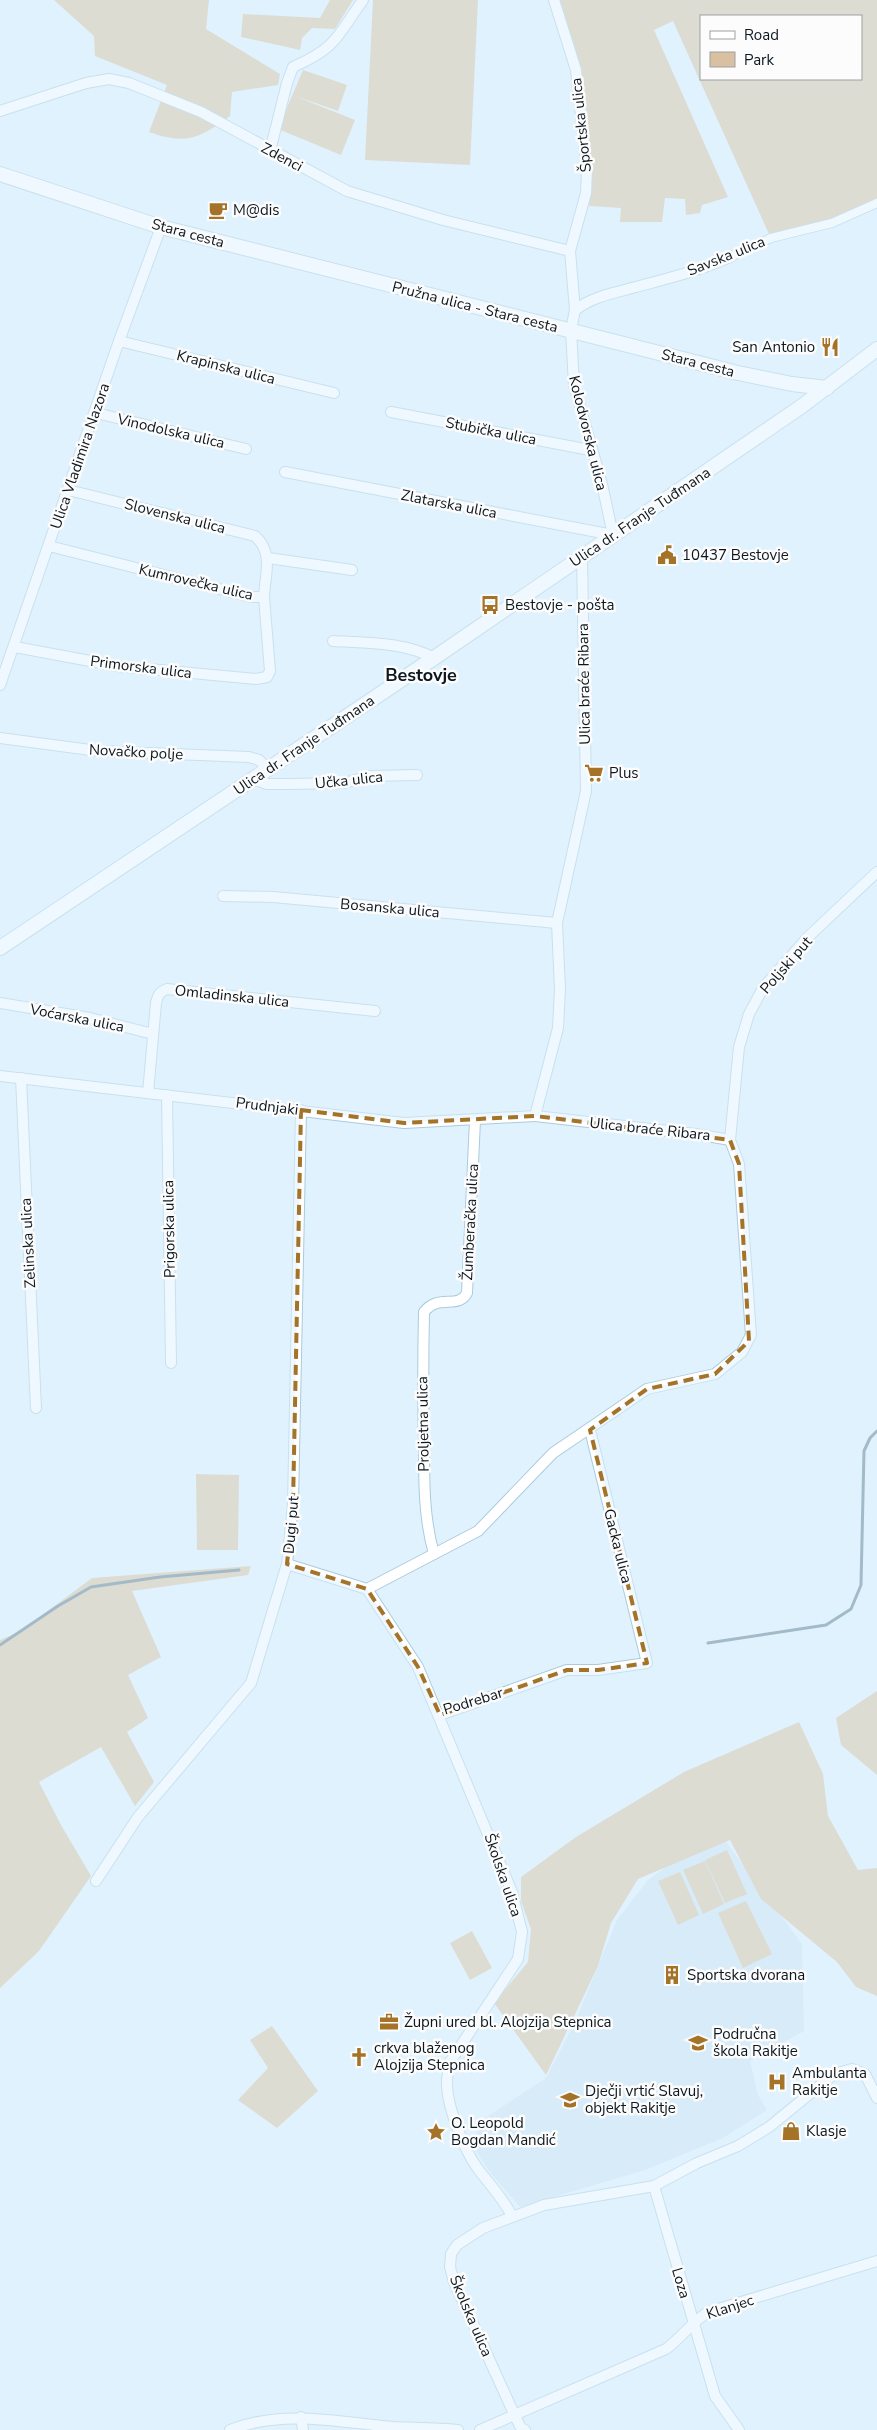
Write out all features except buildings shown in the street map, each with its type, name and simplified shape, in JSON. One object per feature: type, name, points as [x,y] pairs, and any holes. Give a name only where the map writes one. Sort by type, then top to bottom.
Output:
[{"type":"main road","name":"Stara cesta","points":[[0,174],[162,227],[378,283]]},
{"type":"main road","name":"Pružna ulica - Stara cesta","points":[[378,283],[571,330]]},
{"type":"main road","name":"Stara cesta","points":[[571,330],[738,373],[792,384],[827,388]]},
{"type":"main road","name":"Ulica dr. Franje Tuđmana","points":[[0,948],[613,536],[827,388],[877,349]]},
{"type":"street","points":[[270,151],[287,83],[294,67],[324,53],[336,41],[363,0]]},
{"type":"street","name":"Športska ulica","points":[[554,0],[576,70],[587,169],[586,192],[570,251]]},
{"type":"street","name":"Zdenci","points":[[0,110],[86,83],[109,79],[129,83],[201,112],[347,191],[370,199],[570,251]]},
{"type":"street","name":"Savska ulica","points":[[575,310],[588,301],[604,295],[698,270],[771,238],[832,223],[877,203]]},
{"type":"street","name":"Ulica Vladimira Nazora","points":[[0,686],[96,413],[119,341],[162,227]]},
{"type":"street","name":"Kolodvorska ulica","points":[[570,251],[575,310],[571,330],[574,385],[590,450],[602,484],[613,536]]},
{"type":"street","name":"Krapinska ulica","points":[[119,341],[334,393]]},
{"type":"street","name":"Stubička ulica","points":[[392,412],[590,450]]},
{"type":"street","name":"Vinodolska ulica","points":[[96,413],[246,449]]},
{"type":"street","name":"Zlatarska ulica","points":[[285,472],[613,536]]},
{"type":"street","name":"Slovenska ulica","points":[[68,490],[255,536],[261,542],[268,558]]},
{"type":"street","name":"Kumrovečka ulica","points":[[49,546],[251,597],[264,597],[270,671],[267,677]]},
{"type":"street","name":"Ulica braće Ribara","points":[[367,1589],[478,1531],[553,1453],[647,1390],[714,1374],[742,1352],[749,1342],[751,1335],[739,1164],[730,1140],[696,1134],[535,1116],[558,1028],[560,989],[557,923],[586,792],[582,556]]},
{"type":"street","points":[[264,597],[268,558],[352,570]]},
{"type":"street","points":[[333,641],[396,646],[418,650],[434,658]]},
{"type":"street","name":"Primorska ulica","points":[[15,647],[117,666],[256,678],[267,677]]},
{"type":"street","name":"Novačko polje","points":[[0,738],[98,751],[249,757],[258,760],[268,769]]},
{"type":"street","name":"Učka ulica","points":[[253,779],[267,784],[344,783],[370,776],[416,775]]},
{"type":"street","name":"Poljski put","points":[[730,1140],[739,1047],[749,1014],[763,988],[807,938],[877,872]]},
{"type":"street","name":"Bosanska ulica","points":[[223,896],[273,897],[557,923]]},
{"type":"street","name":"Omladinska ulica","points":[[148,1093],[158,995],[167,989],[375,1011]]},
{"type":"street","name":"Voćarska ulica","points":[[0,1003],[90,1018],[154,1034]]},
{"type":"street","name":"Prudnjaki","points":[[0,1076],[168,1094],[404,1123],[535,1116]]},
{"type":"street","name":"Zelinska ulica","points":[[20,1078],[36,1408]]},
{"type":"street","name":"Prigorska ulica","points":[[168,1094],[171,1363]]},
{"type":"street","name":"Dugi put","points":[[96,1881],[138,1817],[251,1683],[287,1564],[293,1504],[301,1110]]},
{"type":"street","name":"Žumberačka ulica","points":[[439,1301],[458,1301],[464,1298],[467,1293],[475,1120]]},
{"type":"street","name":"Proljetna ulica","points":[[434,1554],[428,1533],[424,1500],[422,1375],[424,1312],[430,1305],[439,1301]]},
{"type":"street","name":"Gacka ulica","points":[[590,1430],[647,1663]]},
{"type":"street","points":[[287,1564],[367,1589]]},
{"type":"street","name":"Podrebar","points":[[367,1589],[418,1668],[440,1715],[567,1670],[598,1670],[647,1663]]},
{"type":"street","name":"Školska ulica","points":[[440,1715],[512,1892],[522,1932],[518,1959],[450,2062],[447,2082],[449,2101],[464,2142],[476,2167],[503,2197],[512,2216]]},
{"type":"street","name":"Školska ulica","points":[[525,2430],[521,2428],[515,2416],[454,2282],[450,2267],[451,2254],[457,2245],[483,2228],[544,2205],[654,2186],[697,2163],[738,2146],[769,2127],[834,2074],[852,2069],[864,2074],[877,2098]]},
{"type":"street","name":"Loza","points":[[654,2186],[715,2396],[739,2430]]},
{"type":"street","name":"Klanjec","points":[[480,2430],[666,2348],[681,2338],[693,2324],[708,2312],[877,2261]]},
{"type":"street","points":[[300,2417],[303,2430]]},
{"type":"street","points":[[230,2430],[244,2424],[300,2417],[394,2427],[458,2430]]},
{"type":"highlighted area","points":[[301,1110],[404,1123],[535,1116],[730,1140],[739,1164],[749,1341],[715,1374],[647,1389],[590,1430],[647,1663],[598,1670],[567,1670],[440,1715],[418,1667],[367,1589],[287,1564],[293,1504]]},
{"type":"shaded area","points":[[717,1830],[802,1944],[804,2031],[750,2061],[758,2095],[767,2110],[723,2138],[645,2170],[520,2207],[489,2171],[473,2146],[479,2122],[546,2078],[575,2022],[617,1920],[648,1880]]},
{"type":"green space","points":[[54,0],[209,0],[206,29],[280,74],[278,85],[232,92],[230,116],[201,135],[183,139],[149,132],[167,85],[95,56],[94,36]]},
{"type":"green space","points":[[330,0],[353,0],[335,29],[312,28],[302,38],[300,50],[241,37],[243,14],[320,18]]},
{"type":"green space","points":[[373,0],[478,0],[470,165],[365,160]]},
{"type":"green space","points":[[558,0],[877,0],[877,198],[831,220],[769,234],[673,21],[654,30],[728,197],[702,205],[700,213],[686,215],[685,199],[665,198],[662,222],[620,222],[621,208],[589,206],[591,175],[585,101],[578,61]]},
{"type":"green space","points":[[303,70],[347,85],[338,111],[295,96],[355,120],[341,155],[278,129]]},
{"type":"green space","points":[[196,1474],[239,1475],[238,1550],[197,1550]]},
{"type":"green space","points":[[251,1566],[248,1575],[132,1591],[161,1657],[128,1675],[148,1718],[127,1732],[154,1782],[135,1806],[101,1747],[39,1782],[61,1825],[91,1876],[39,1951],[0,1988],[0,1640],[21,1631],[92,1578]]},
{"type":"green space","points":[[877,1691],[877,1775],[841,1745],[836,1718]]},
{"type":"green space","points":[[799,1722],[823,1774],[828,1816],[858,1870],[877,1868],[877,1996],[856,1987],[837,1962],[761,1899],[730,1840],[638,1879],[611,1923],[598,1966],[546,2075],[494,2003],[528,1962],[531,1929],[521,1901],[521,1877],[576,1837],[684,1772]]},
{"type":"green space","points":[[727,1850],[747,1894],[725,1903],[705,1860]]},
{"type":"green space","points":[[705,1861],[724,1904],[703,1914],[683,1870]]},
{"type":"green space","points":[[680,1872],[699,1915],[678,1925],[658,1881]]},
{"type":"green space","points":[[746,1901],[772,1954],[743,1968],[718,1913]]},
{"type":"green space","points":[[472,1931],[492,1968],[470,1980],[450,1943]]},
{"type":"green space","points":[[272,2026],[318,2091],[277,2128],[238,2100],[268,2068],[250,2040]]},
{"type":"waterway","points":[[708,1643],[826,1625],[851,1609],[861,1585],[864,1451],[870,1438],[877,1431]]},
{"type":"waterway","points":[[0,1645],[58,1606],[91,1587],[160,1577],[239,1570]]},
{"type":"place","name":"M@dis","points":[[218,210]]},
{"type":"place","name":"San Antonio","points":[[830,347]]},
{"type":"place","name":"10437 Bestovje","points":[[667,555]]},
{"type":"place","name":"Bestovje - pošta","points":[[490,605]]},
{"type":"place","name":"Plus","points":[[594,773]]},
{"type":"place","name":"Sportska dvorana","points":[[672,1975]]},
{"type":"place","name":"Župni ured bl. Alojzija Stepnica","points":[[389,2022]]},
{"type":"place","name":"Područna škola Rakitje","points":[[698,2043]]},
{"type":"place","name":"crkva blaženog Alojzija Stepnica","points":[[359,2057]]},
{"type":"place","name":"Ambulanta Rakitje","points":[[777,2082]]},
{"type":"place","name":"Dječji vrtić Slavuj, objekt Rakitje","points":[[570,2100]]},
{"type":"place","name":"Klasje","points":[[791,2131]]},
{"type":"place","name":"O. Leopold Bogdan Mandić","points":[[436,2132]]},
{"type":"district","name":"Bestovje","points":[[421,675]]}]
